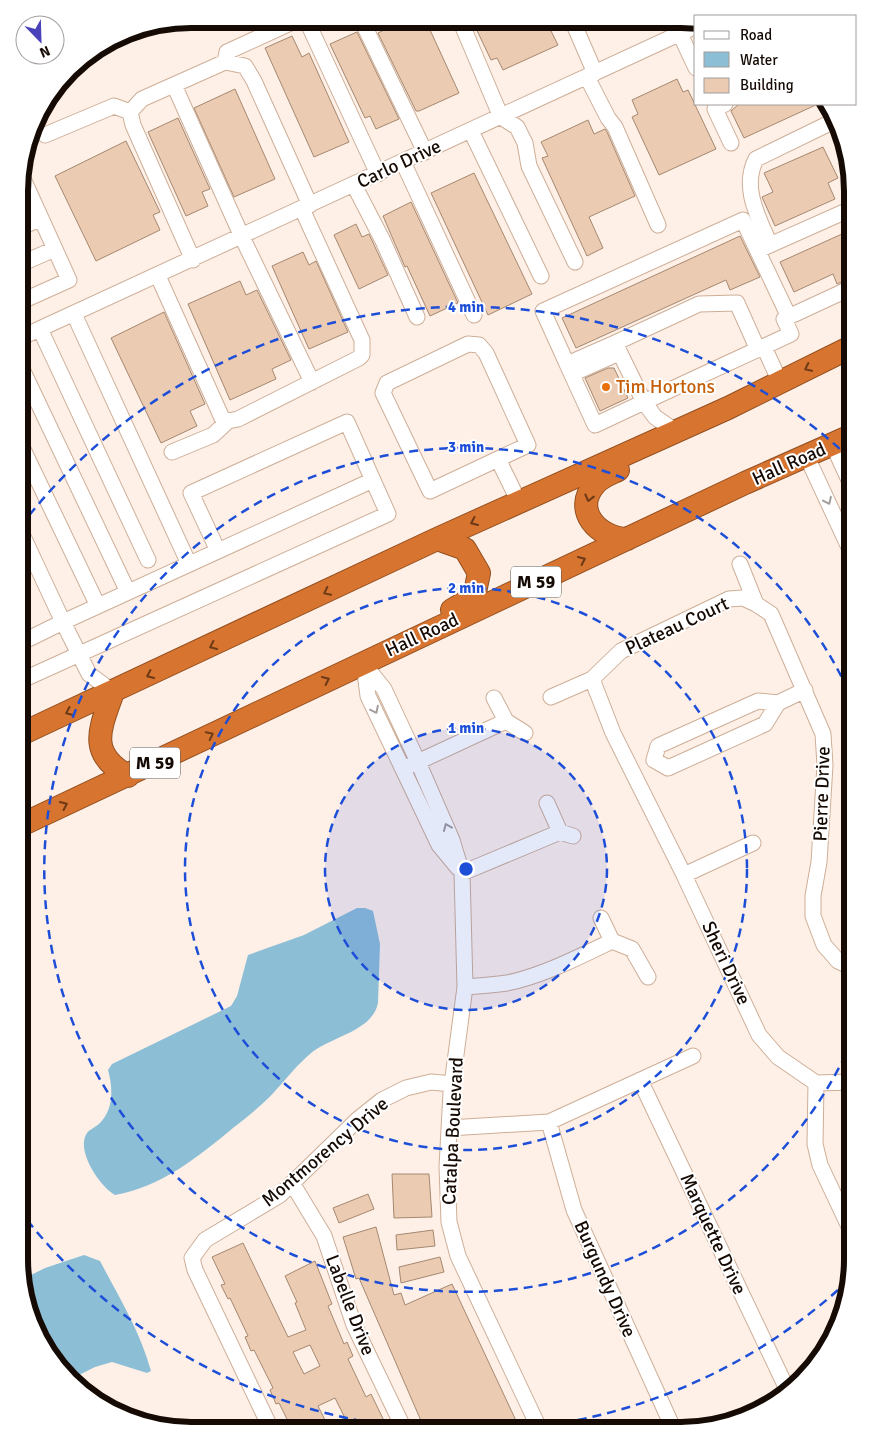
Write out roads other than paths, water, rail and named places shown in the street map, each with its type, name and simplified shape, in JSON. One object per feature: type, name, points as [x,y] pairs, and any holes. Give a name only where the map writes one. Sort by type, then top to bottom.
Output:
[{"type":"highway","points":[[28,731],[519,502],[728,408],[844,350]]},
{"type":"highway","points":[[627,539],[603,534],[589,518],[587,508],[593,485],[600,478],[710,429],[728,408]]},
{"type":"highway","name":"Hall Road","points":[[28,822],[745,483],[807,457],[844,439]]},
{"type":"highway","points":[[363,663],[474,597],[479,573],[474,562],[465,549],[437,540]]},
{"type":"highway","points":[[113,692],[99,732],[101,749],[106,761],[128,776]]},
{"type":"street","points":[[225,62],[227,52],[279,28]]},
{"type":"street","points":[[310,28],[378,174]]},
{"type":"street","points":[[365,28],[425,152]]},
{"type":"street","points":[[463,28],[501,117],[517,127],[524,143],[529,166],[576,262]]},
{"type":"street","points":[[575,28],[608,118],[615,127],[658,225]]},
{"type":"street","name":"Carlo Drive","points":[[28,334],[193,260],[680,34],[688,28]]},
{"type":"street","points":[[680,34],[694,61]]},
{"type":"street","points":[[130,112],[142,99],[225,62],[245,66],[254,81],[362,340],[362,354],[359,358],[238,419],[228,421],[212,435],[172,452]]},
{"type":"street","points":[[174,85],[242,237],[312,382]]},
{"type":"street","points":[[717,105],[732,143]]},
{"type":"street","points":[[45,135],[114,106],[130,112]]},
{"type":"street","points":[[130,112],[133,126],[193,260]]},
{"type":"street","points":[[789,317],[764,248],[750,183],[753,164],[756,159],[830,123]]},
{"type":"street","points":[[471,131],[541,276]]},
{"type":"street","points":[[403,162],[474,315]]},
{"type":"street","points":[[354,185],[383,241],[417,317]]},
{"type":"street","points":[[28,197],[41,218],[69,280],[28,298]]},
{"type":"street","points":[[764,248],[844,212]]},
{"type":"street","points":[[28,224],[41,218]]},
{"type":"street","points":[[764,248],[743,220],[542,311],[595,425],[792,334],[784,319],[844,291]]},
{"type":"street","points":[[28,261],[55,249]]},
{"type":"street","points":[[158,276],[222,418],[228,421]]},
{"type":"street","points":[[569,369],[617,348],[699,304],[737,303],[780,382]]},
{"type":"street","points":[[74,314],[189,564]]},
{"type":"street","points":[[40,329],[148,560]]},
{"type":"street","points":[[468,344],[479,345],[486,353],[528,445],[498,459],[430,491],[383,393],[387,383],[468,344]]},
{"type":"street","points":[[617,348],[644,402],[655,418],[675,431]]},
{"type":"street","points":[[28,382],[128,592]]},
{"type":"street","points":[[28,678],[388,514],[347,422],[191,493],[218,551]]},
{"type":"street","points":[[832,445],[844,470]]},
{"type":"street","points":[[807,457],[844,537]]},
{"type":"street","points":[[498,459],[519,502]]},
{"type":"street","points":[[28,460],[98,606]]},
{"type":"street","points":[[28,639],[373,480]]},
{"type":"street","points":[[28,547],[89,674],[113,692]]},
{"type":"street","name":"Pierre Drive","points":[[740,564],[756,604],[770,614],[823,734],[825,765],[819,862],[813,896],[813,916],[824,945],[838,962],[844,964]]},
{"type":"street","name":"Plateau Court","points":[[551,697],[592,679],[621,651],[729,599],[742,598],[756,604]]},
{"type":"street","points":[[363,663],[368,696],[440,845],[462,873],[567,834],[547,803]]},
{"type":"street","name":"Catalpa Boulevard","points":[[363,663],[384,689],[452,840],[462,873],[464,987],[452,1084],[449,1128],[447,1167],[449,1222],[458,1256],[536,1422]]},
{"type":"street","name":"Sheri Drive","points":[[592,679],[613,732],[684,875],[759,1034],[778,1057],[816,1083]]},
{"type":"street","points":[[778,703],[765,724],[668,768],[654,760],[658,746],[758,701],[778,703],[805,690]]},
{"type":"street","points":[[494,698],[506,722],[525,733]]},
{"type":"street","points":[[403,768],[506,722]]},
{"type":"street","points":[[684,875],[753,843]]},
{"type":"street","points":[[601,918],[612,941],[632,949],[648,977]]},
{"type":"street","points":[[464,987],[506,983],[523,979],[586,954],[612,941]]},
{"type":"street","points":[[449,1128],[550,1122],[693,1056]]},
{"type":"street","name":"Marquette Drive","points":[[640,1080],[785,1385]]},
{"type":"street","name":"Montmorency Drive","points":[[268,1422],[195,1270],[192,1258],[205,1240],[280,1194],[357,1120],[382,1100],[406,1088],[422,1084],[431,1082],[452,1084]]},
{"type":"street","points":[[844,1082],[816,1083],[815,1144],[820,1165],[844,1216]]},
{"type":"street","name":"Burgundy Drive","points":[[550,1122],[574,1210],[670,1422]]},
{"type":"street","name":"Labelle Drive","points":[[292,1183],[324,1236],[354,1325],[400,1422]]},
{"type":"water","points":[[357,908],[373,911],[380,944],[378,1003],[368,1021],[350,1033],[310,1054],[261,1105],[192,1160],[163,1178],[132,1191],[115,1195],[109,1191],[91,1167],[84,1149],[84,1140],[87,1133],[104,1118],[110,1106],[111,1084],[108,1070],[112,1064],[231,1006],[237,996],[248,955],[304,935]]},
{"type":"water","points":[[84,1255],[100,1261],[135,1328],[151,1371],[147,1373],[112,1362],[95,1367],[77,1376],[75,1374],[49,1340],[33,1300],[29,1276],[45,1268]]},
{"type":"place","name":"Tim Hortons","points":[[606,387]]}]
